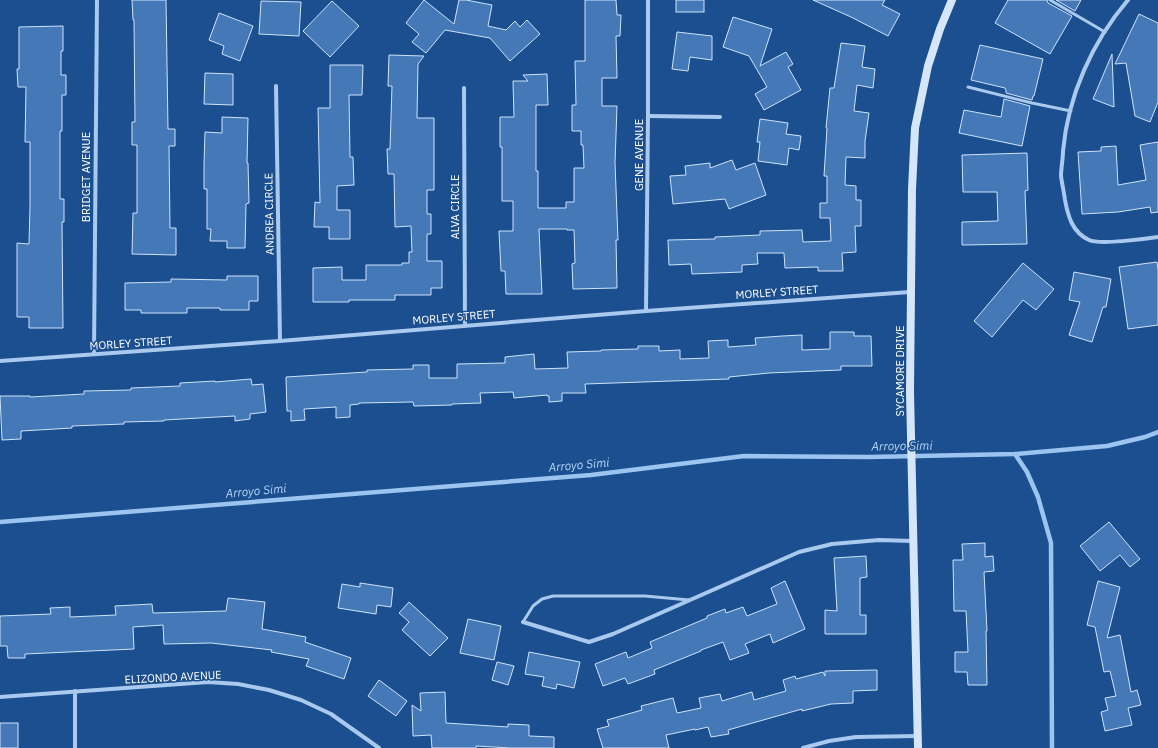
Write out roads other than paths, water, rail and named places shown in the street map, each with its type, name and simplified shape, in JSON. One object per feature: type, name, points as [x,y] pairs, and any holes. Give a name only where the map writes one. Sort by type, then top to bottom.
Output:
[{"type":"main road","name":"SYCAMORE DRIVE","points":[[918,748],[910,401],[912,189],[915,128],[928,66],[940,29],[952,0]]},
{"type":"street","name":"BRIDGET AVENUE","points":[[94,354],[97,0]]},
{"type":"street","name":"GENE AVENUE","points":[[646,311],[648,0]]},
{"type":"street","points":[[1128,0],[1116,13],[1094,48],[1078,84],[1065,132],[1061,175],[1068,212],[1072,224],[1079,233],[1089,240],[1121,241],[1158,237]]},
{"type":"street","name":"ANDREA CIRCLE","points":[[276,86],[280,341]]},
{"type":"street","name":"ALVA CIRCLE","points":[[464,88],[465,325]]},
{"type":"street","points":[[648,116],[720,117]]},
{"type":"street","name":"MORLEY STREET","points":[[0,361],[280,341],[465,325],[910,292]]},
{"type":"street","points":[[523,622],[589,642],[612,634],[799,552],[832,544],[879,540],[914,541]]},
{"type":"street","name":"ELIZONDO AVENUE","points":[[0,697],[208,682],[238,684],[269,690],[301,700],[331,714],[379,748]]},
{"type":"street","points":[[75,691],[75,748]]},
{"type":"street","points":[[804,748],[829,741],[856,738],[918,736]]},
{"type":"lane","points":[[1050,0],[1105,32]]},
{"type":"lane","points":[[968,87],[1071,111]]},
{"type":"lane","points":[[523,622],[533,606],[542,599],[553,596],[645,596],[690,600]]},
{"type":"waterway","name":"Arroyo Simi","points":[[0,522],[591,475],[744,456],[869,457],[1015,454],[1107,446],[1145,437],[1158,432]]},
{"type":"waterway","points":[[1015,454],[1027,472],[1038,497],[1051,543],[1052,748]]}]
